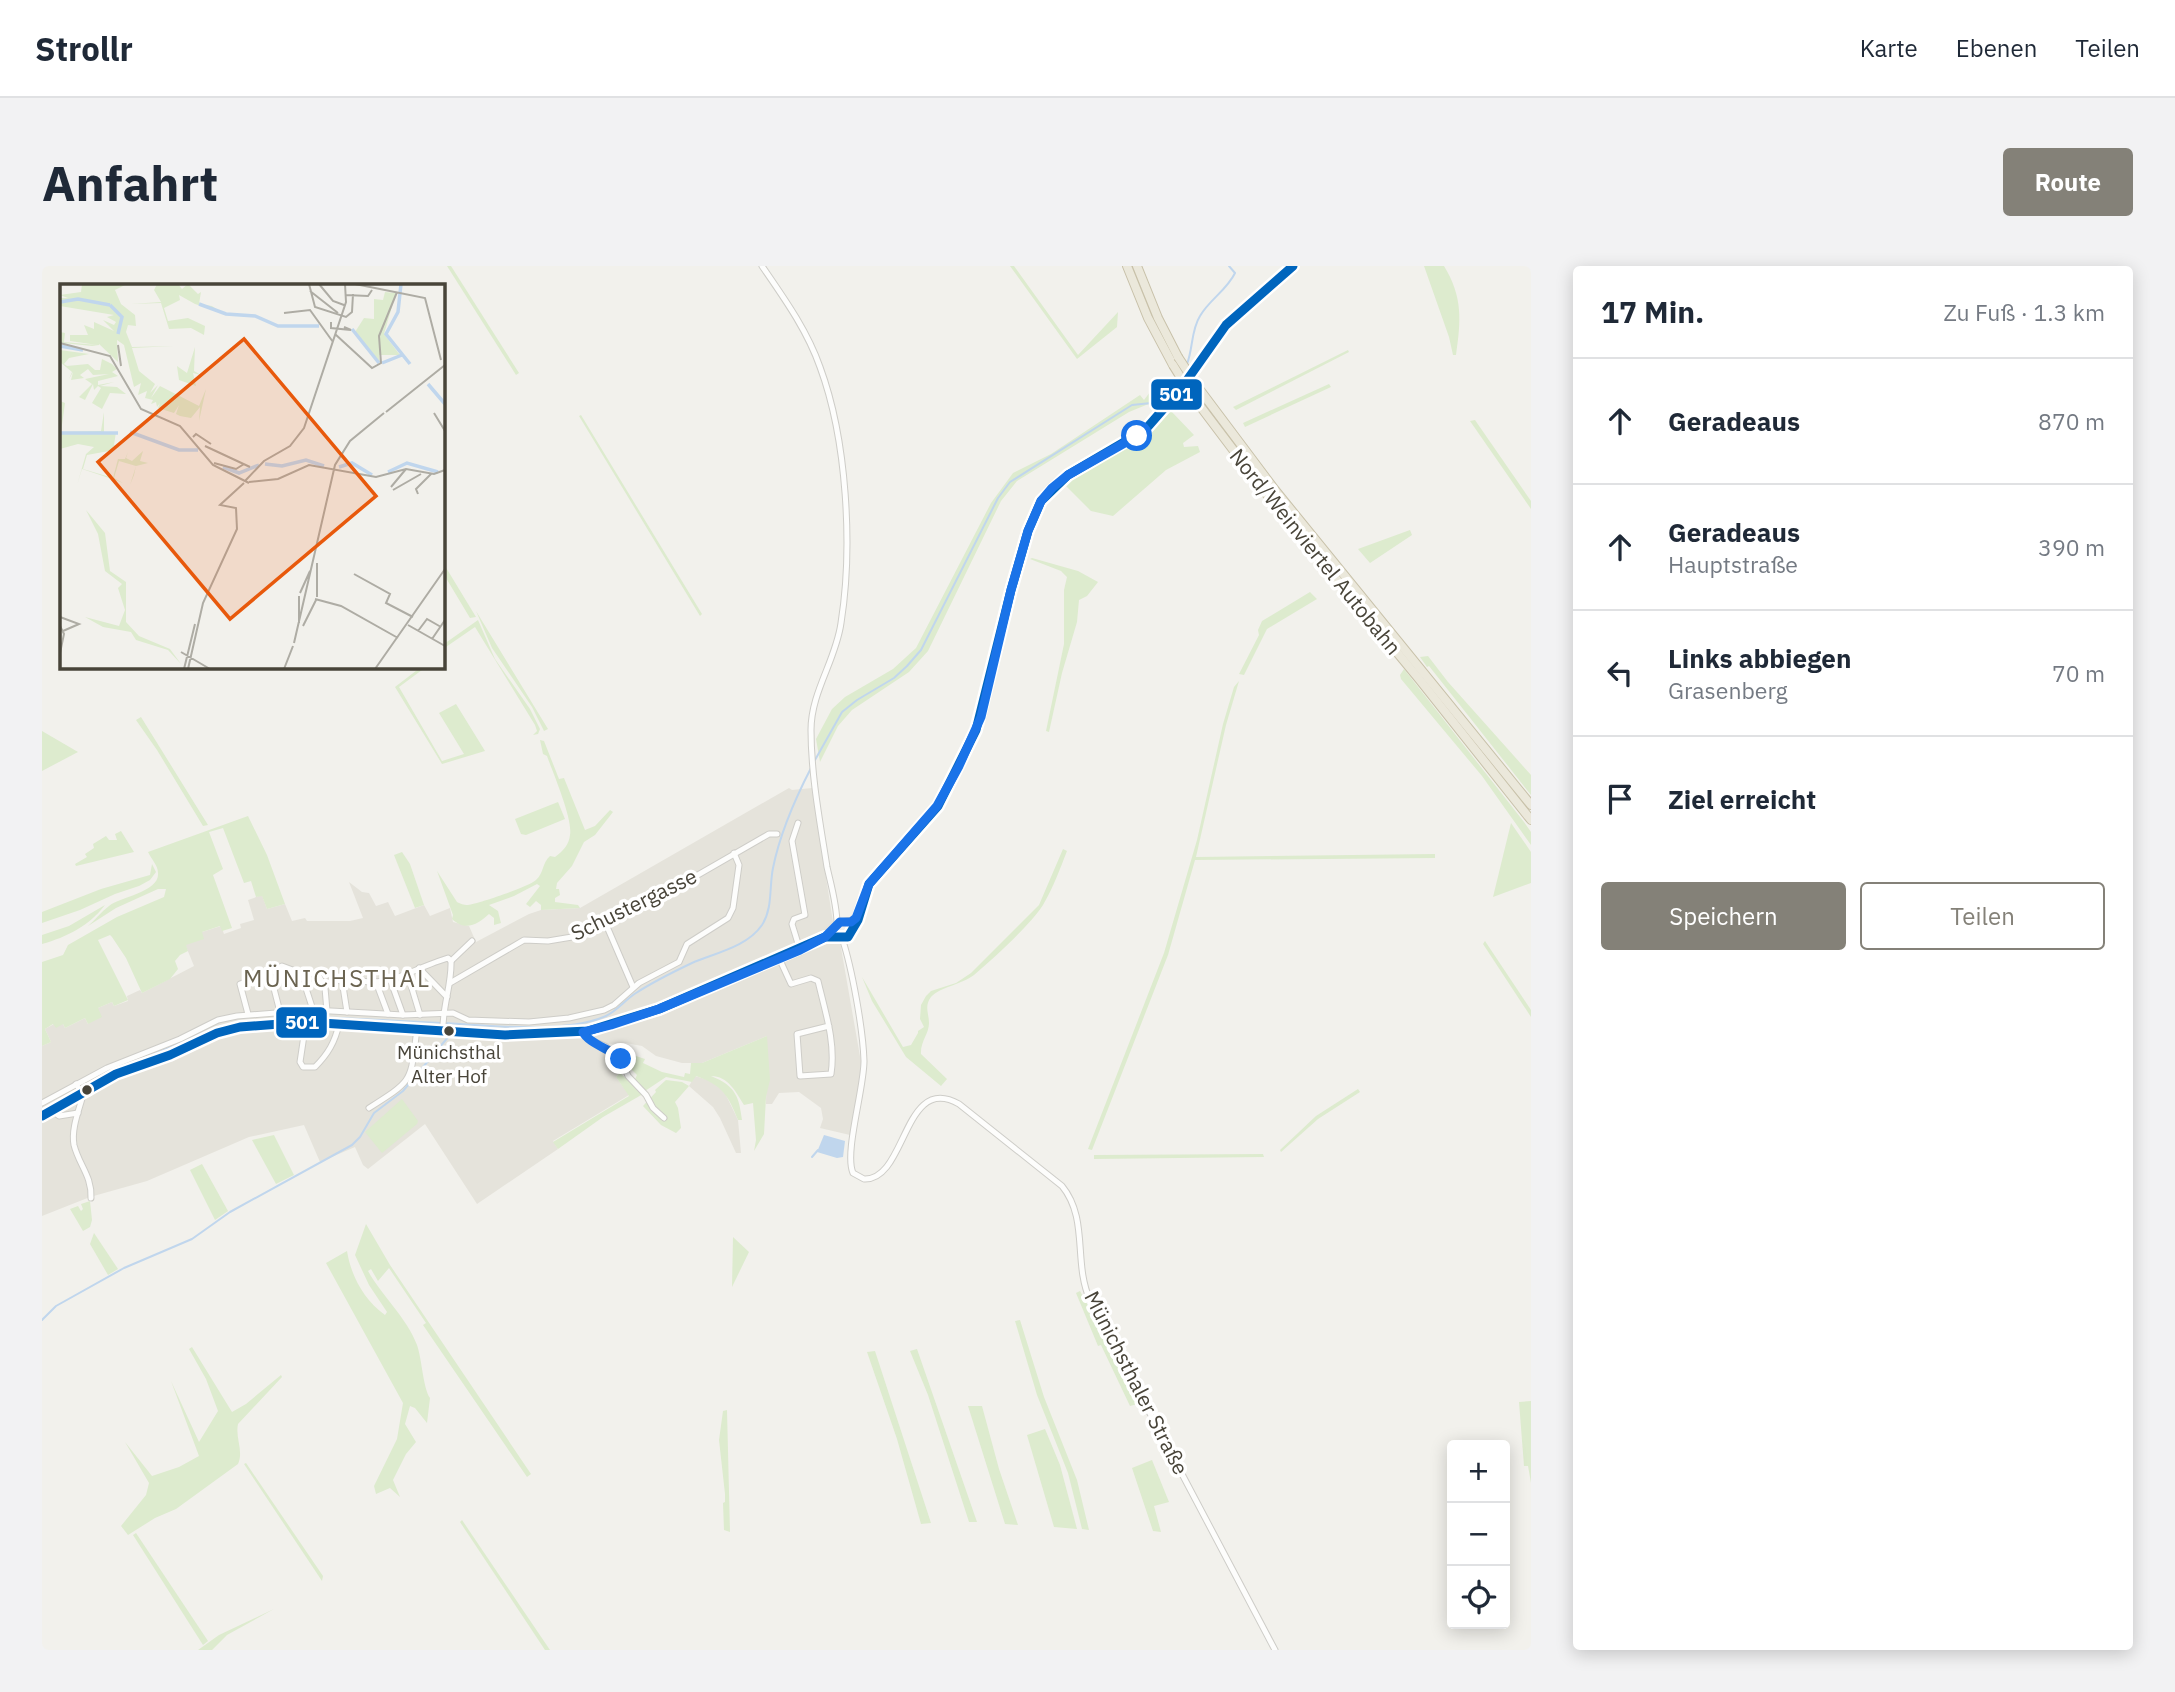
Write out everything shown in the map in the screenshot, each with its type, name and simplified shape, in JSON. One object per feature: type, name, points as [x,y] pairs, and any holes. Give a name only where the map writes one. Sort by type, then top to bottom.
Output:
[{"type":"highway","name":"Nord/Weinviertel Autobahn","points":[[1127,266],[1148,318],[1191,394],[1252,475],[1531,820]]},
{"type":"highway","name":"Nord/Weinviertel Autobahn","points":[[1137,266],[1158,318],[1197,386],[1275,490],[1531,806]]},
{"type":"street","name":"Münichsthaler Straße","points":[[762,266],[796,317],[820,366],[840,453],[845,491],[846,560],[843,610],[836,647],[813,712],[813,757],[824,847],[836,909],[836,926],[845,951],[864,1061],[849,1157],[853,1173],[864,1179],[879,1176],[918,1111],[929,1102],[943,1098],[959,1104],[1062,1186],[1070,1198],[1078,1220],[1083,1276],[1090,1300],[1275,1650]]},
{"type":"street","name":"Münichsthaler Straße","points":[[845,951],[869,884],[942,798],[976,730],[1011,590],[1028,531],[1041,501],[1068,475],[1126,443],[1145,429],[1180,390],[1226,325],[1293,266]]},
{"type":"street","points":[[798,823],[792,841],[805,915],[794,919],[792,924],[800,950]]},
{"type":"street","name":"Schustergasse","points":[[450,983],[524,940],[548,941],[564,938],[666,894],[769,834],[777,834]]},
{"type":"street","points":[[42,1103],[170,1055],[239,1022],[248,1014],[313,1010],[443,1016],[456,1014],[468,1020],[552,1020],[604,1010],[634,987],[679,962],[687,944],[728,918],[733,908],[739,865],[734,853]]},
{"type":"street","points":[[825,937],[851,934],[851,926],[836,909]]},
{"type":"street","points":[[42,1116],[107,1068],[180,1039],[218,1020],[306,1022],[521,1036],[583,1032],[659,1009],[800,950],[825,937],[836,926],[856,918],[860,911]]},
{"type":"street","points":[[604,922],[634,987]]},
{"type":"street","points":[[448,1031],[443,1016],[450,983],[451,961],[472,941]]},
{"type":"street","points":[[323,983],[348,978],[376,982],[448,958],[451,961]]},
{"type":"street","points":[[779,958],[791,984],[811,978],[818,981],[829,1026],[831,1074],[800,1076],[797,1034],[829,1026]]},
{"type":"street","points":[[248,1014],[240,984],[282,966],[301,973],[318,974],[323,983],[327,1011]]},
{"type":"street","points":[[419,968],[447,997]]},
{"type":"street","points":[[407,972],[420,1015]]},
{"type":"street","points":[[270,973],[280,1012]]},
{"type":"street","points":[[301,973],[313,1010]]},
{"type":"street","points":[[390,979],[403,1014]]},
{"type":"street","points":[[342,980],[348,1013]]},
{"type":"street","points":[[376,982],[387,1014]]},
{"type":"street","points":[[306,1022],[300,1062],[303,1067],[315,1067],[327,1055],[339,1024]]},
{"type":"street","points":[[369,1108],[408,1081],[417,1029]]},
{"type":"street","points":[[583,1032],[588,1039],[605,1046],[621,1059],[631,1079],[664,1118]]},
{"type":"street","points":[[79,1090],[75,1146],[90,1179],[91,1198]]},
{"type":"street","points":[[52,1111],[59,1116],[78,1113]]},
{"type":"shaded area","points":[[789,788],[812,788],[832,928],[834,938],[840,942],[861,1062],[850,1135],[820,1128],[823,1119],[821,1108],[799,1092],[779,1093],[772,1104],[766,1104],[767,1036],[702,1063],[682,1063],[656,1056],[642,1046],[608,1044],[609,1051],[625,1068],[616,1077],[629,1095],[553,1141],[558,1149],[477,1204],[425,1124],[368,1169],[363,1165],[355,1147],[320,1162],[304,1125],[249,1137],[147,1181],[90,1197],[42,1216],[42,1046],[51,1042],[45,1029],[54,1024],[63,1024],[65,1028],[85,1018],[88,1024],[98,1008],[112,1002],[114,1006],[128,1001],[127,996],[140,990],[142,993],[194,966],[185,944],[202,932],[221,926],[224,934],[241,928],[240,924],[254,920],[248,900],[262,895],[267,909],[285,904],[292,921],[305,918],[307,921],[350,921],[363,918],[349,882],[362,892],[369,893],[376,906],[388,902],[395,916],[424,905],[430,916],[450,908],[453,922],[469,926],[476,942],[541,910],[580,908]]},
{"type":"shaded area","points":[[695,1076],[715,1082],[725,1093],[738,1120],[741,1153],[736,1153],[713,1107],[689,1086]]},
{"type":"green space","points":[[447,266],[451,266],[519,373],[516,375]]},
{"type":"green space","points":[[1010,266],[1014,266],[1078,355],[1118,312],[1117,327],[1077,359]]},
{"type":"green space","points":[[1424,266],[1444,266],[1455,288],[1459,309],[1456,355],[1453,355]]},
{"type":"green space","points":[[1348,350],[1349,352],[1236,410],[1233,407]]},
{"type":"green space","points":[[1172,381],[1176,387],[1165,400],[1129,412],[1017,481],[1001,501],[928,651],[909,672],[852,710],[838,726],[820,762],[816,739],[832,709],[845,697],[893,669],[916,648],[991,503],[1013,473],[1051,454],[1140,395],[1144,400],[1153,388]]},
{"type":"green space","points":[[1329,384],[1331,387],[1245,427],[1243,423]]},
{"type":"green space","points":[[1171,411],[1194,435],[1183,443],[1184,447],[1198,446],[1200,452],[1166,470],[1113,516],[1091,511],[1064,484],[1084,469],[1145,438]]},
{"type":"green space","points":[[581,415],[702,614],[700,616],[579,416]]},
{"type":"green space","points":[[1475,420],[1531,501],[1531,509],[1470,421]]},
{"type":"green space","points":[[1410,530],[1412,535],[1370,563],[1358,549]]},
{"type":"green space","points":[[1030,559],[1078,571],[1098,582],[1087,596],[1079,600],[1077,622],[1049,732],[1046,731],[1064,644],[1064,590],[1067,577],[1061,571]]},
{"type":"green space","points":[[444,564],[476,617],[470,618],[444,575]]},
{"type":"green space","points":[[1310,592],[1317,599],[1267,629],[1244,675],[1239,674],[1259,635],[1262,621]]},
{"type":"green space","points":[[476,611],[548,729],[544,731],[532,707],[492,648]]},
{"type":"green space","points":[[478,620],[495,659],[530,709],[540,729],[538,734],[533,735],[537,731],[535,725],[475,627],[444,648],[444,644]]},
{"type":"green space","points":[[1428,656],[1531,775],[1531,795],[1420,657]]},
{"type":"green space","points":[[420,668],[425,668],[399,687],[442,761],[464,754],[439,713],[456,704],[485,751],[442,764],[395,687]]},
{"type":"green space","points":[[1404,669],[1524,822],[1531,832],[1531,845],[1482,776],[1401,679],[1400,675]]},
{"type":"green space","points":[[1239,681],[1226,725],[1196,857],[1435,854],[1435,858],[1195,860],[1168,955],[1092,1150],[1088,1149],[1164,953],[1197,840],[1223,724],[1234,687]]},
{"type":"green space","points":[[141,717],[208,825],[203,826],[136,720]]},
{"type":"green space","points":[[42,731],[78,752],[42,771]]},
{"type":"green space","points":[[540,740],[544,741],[559,779],[564,778],[585,830],[595,826],[610,810],[613,812],[595,835],[584,842],[572,866],[557,883],[556,889],[559,889],[560,895],[555,898],[555,902],[578,905],[580,908],[541,910],[541,905],[536,901],[530,907],[526,904],[540,886],[537,884],[489,905],[498,911],[501,923],[494,925],[494,918],[489,914],[472,925],[457,923],[452,919],[453,915],[437,871],[457,902],[473,904],[514,891],[536,880],[547,859],[558,855],[568,842],[570,828],[566,807],[547,756],[543,754]]},
{"type":"green space","points":[[558,802],[565,819],[526,835],[521,834],[515,819]]},
{"type":"green space","points":[[248,816],[267,855],[285,904],[267,909],[262,896],[256,897],[251,881],[244,883],[223,828],[209,832],[223,869],[213,875],[232,928],[222,931],[220,926],[202,932],[204,939],[186,945],[188,951],[175,961],[178,969],[170,979],[142,993],[126,958],[112,937],[110,935],[98,940],[128,1000],[114,1006],[112,1002],[98,1008],[102,1017],[88,1024],[85,1018],[65,1028],[63,1024],[56,1028],[53,1024],[45,1029],[51,1042],[42,1046],[42,962],[63,955],[68,945],[117,917],[164,897],[166,889],[158,889],[116,908],[88,926],[109,906],[153,885],[157,880],[158,870],[148,852]]},
{"type":"green space","points":[[1511,823],[1531,852],[1531,883],[1493,897]]},
{"type":"green space","points":[[121,831],[134,852],[76,866],[75,864],[87,857],[85,854],[94,848],[93,844],[106,836],[109,840],[117,840],[115,834]]},
{"type":"green space","points":[[1063,849],[1067,851],[1053,885],[1030,922],[974,975],[940,991],[929,1000],[929,1027],[921,1054],[947,1079],[941,1086],[906,1057],[872,1001],[862,977],[903,1047],[911,1045],[918,1031],[924,1027],[920,1019],[921,1005],[926,996],[931,991],[956,983],[971,973],[1039,905]]},
{"type":"green space","points":[[402,852],[410,864],[424,905],[415,908],[394,855]]},
{"type":"green space","points":[[152,864],[156,872],[150,880],[139,886],[42,923],[42,912],[101,889],[150,875]]},
{"type":"green space","points":[[105,905],[77,930],[42,944],[42,935],[69,926]]},
{"type":"green space","points":[[1485,941],[1531,1010],[1531,1017],[1483,944]]},
{"type":"green space","points":[[767,1036],[770,1080],[764,1134],[754,1151],[756,1140],[753,1103],[744,1105],[727,1082],[711,1076],[726,1084],[735,1093],[742,1120],[738,1120],[727,1097],[718,1087],[696,1076],[692,1082],[666,1077],[645,1091],[634,1081],[637,1075],[609,1047],[645,1059],[643,1063],[662,1072],[684,1077],[685,1073],[690,1074],[691,1063],[702,1063]]},
{"type":"green space","points":[[620,1073],[643,1094],[603,1117],[558,1149],[553,1142],[629,1096],[616,1077]]},
{"type":"green space","points":[[666,1080],[682,1082],[689,1086],[675,1102],[681,1128],[676,1133],[661,1125],[643,1106]]},
{"type":"green space","points":[[1358,1089],[1360,1092],[1318,1119],[1281,1152],[1280,1150],[1316,1116]]},
{"type":"green space","points":[[402,1099],[418,1121],[417,1124],[382,1153],[365,1132]]},
{"type":"green space","points":[[274,1135],[294,1175],[276,1184],[252,1140]]},
{"type":"green space","points":[[1263,1154],[1264,1157],[1094,1159],[1094,1155]]},
{"type":"green space","points":[[202,1164],[228,1211],[215,1220],[190,1170]]},
{"type":"green space","points":[[90,1201],[92,1220],[90,1227],[83,1231],[70,1209],[78,1206],[81,1211],[81,1204]]},
{"type":"green space","points":[[366,1224],[390,1265],[531,1474],[527,1477],[423,1325],[426,1323],[389,1268],[378,1281],[371,1269],[368,1271],[413,1335],[430,1398],[427,1423],[415,1408],[410,1406],[405,1424],[416,1442],[406,1454],[393,1480],[400,1497],[390,1488],[376,1494],[374,1486],[397,1439],[403,1403],[326,1263],[347,1251],[360,1287],[385,1315],[387,1312],[369,1285],[355,1255]]},
{"type":"green space","points":[[94,1233],[118,1269],[108,1275],[90,1244]]},
{"type":"green space","points":[[733,1237],[749,1252],[732,1287]]},
{"type":"green space","points":[[1080,1291],[1141,1403],[1130,1406],[1101,1345],[1098,1346],[1076,1293]]},
{"type":"green space","points":[[1020,1320],[1044,1397],[1077,1480],[1089,1530],[1082,1529],[1068,1473],[1037,1395],[1015,1321]]},
{"type":"green space","points":[[192,1347],[232,1412],[281,1375],[282,1377],[238,1424],[238,1464],[176,1509],[128,1535],[121,1526],[146,1495],[149,1483],[125,1442],[152,1476],[179,1467],[199,1456],[171,1381],[199,1442],[218,1411],[206,1379],[189,1349]]},
{"type":"green space","points":[[917,1349],[977,1522],[969,1522],[928,1395],[910,1351]]},
{"type":"green space","points":[[875,1351],[931,1523],[921,1524],[897,1439],[867,1352]]},
{"type":"green space","points":[[1531,1401],[1531,1483],[1528,1466],[1524,1466],[1519,1402]]},
{"type":"green space","points":[[968,1406],[982,1406],[1018,1525],[1005,1524]]},
{"type":"green space","points":[[727,1410],[730,1532],[724,1530],[725,1494],[719,1440],[723,1411]]},
{"type":"green space","points":[[1045,1429],[1060,1465],[1077,1529],[1054,1527],[1027,1435]]},
{"type":"green space","points":[[1152,1460],[1169,1502],[1154,1506],[1161,1532],[1153,1531],[1132,1468]]},
{"type":"green space","points":[[246,1463],[323,1576],[322,1581],[244,1464]]},
{"type":"green space","points":[[462,1520],[550,1650],[545,1650],[460,1522]]},
{"type":"green space","points":[[136,1533],[208,1641],[203,1645],[133,1535]]},
{"type":"green space","points":[[274,1609],[227,1635],[212,1650],[198,1650],[219,1635]]},
{"type":"water","points":[[824,1135],[845,1141],[843,1157],[837,1158],[817,1152]]},
{"type":"waterway","points":[[1187,364],[1197,321],[1235,273],[1229,266]]},
{"type":"waterway","points":[[815,760],[842,712],[894,678],[921,650],[998,498],[1010,482],[1132,405],[1151,403],[1178,377]]},
{"type":"waterway","points":[[446,1023],[549,1027],[589,1022],[610,1014],[636,993],[663,977],[748,939],[756,933],[765,918],[780,842],[811,768]]},
{"type":"waterway","points":[[42,1110],[99,1078],[220,1026],[298,1016],[441,1023]]},
{"type":"waterway","points":[[42,1320],[56,1306],[124,1268],[192,1239],[230,1212],[352,1145],[374,1113],[403,1091],[459,1024]]},
{"type":"waterway","points":[[812,1157],[818,1150]]},
{"type":"transit line","name":"501","points":[[42,1116],[116,1074],[170,1055],[217,1033],[240,1027],[306,1022],[505,1035],[588,1031],[659,1009],[825,937],[848,937],[858,920],[869,884],[938,806],[976,730],[1011,590],[1028,531],[1041,501],[1068,475],[1145,430],[1180,390],[1226,325],[1293,266]]},
{"type":"place","name":"Münichsthal Alter Hof","points":[[449,1031]]},
{"type":"district","name":"MÜNICHSTHAL","points":[[337,979]]},
{"type":"route","points":[[621,1059],[605,1046],[588,1039],[583,1032],[672,1004],[740,973],[800,950],[825,937],[840,922],[851,922],[856,918],[869,884],[930,816],[942,798],[976,730],[1011,590],[1028,531],[1041,501],[1068,475],[1137,436]]}]
